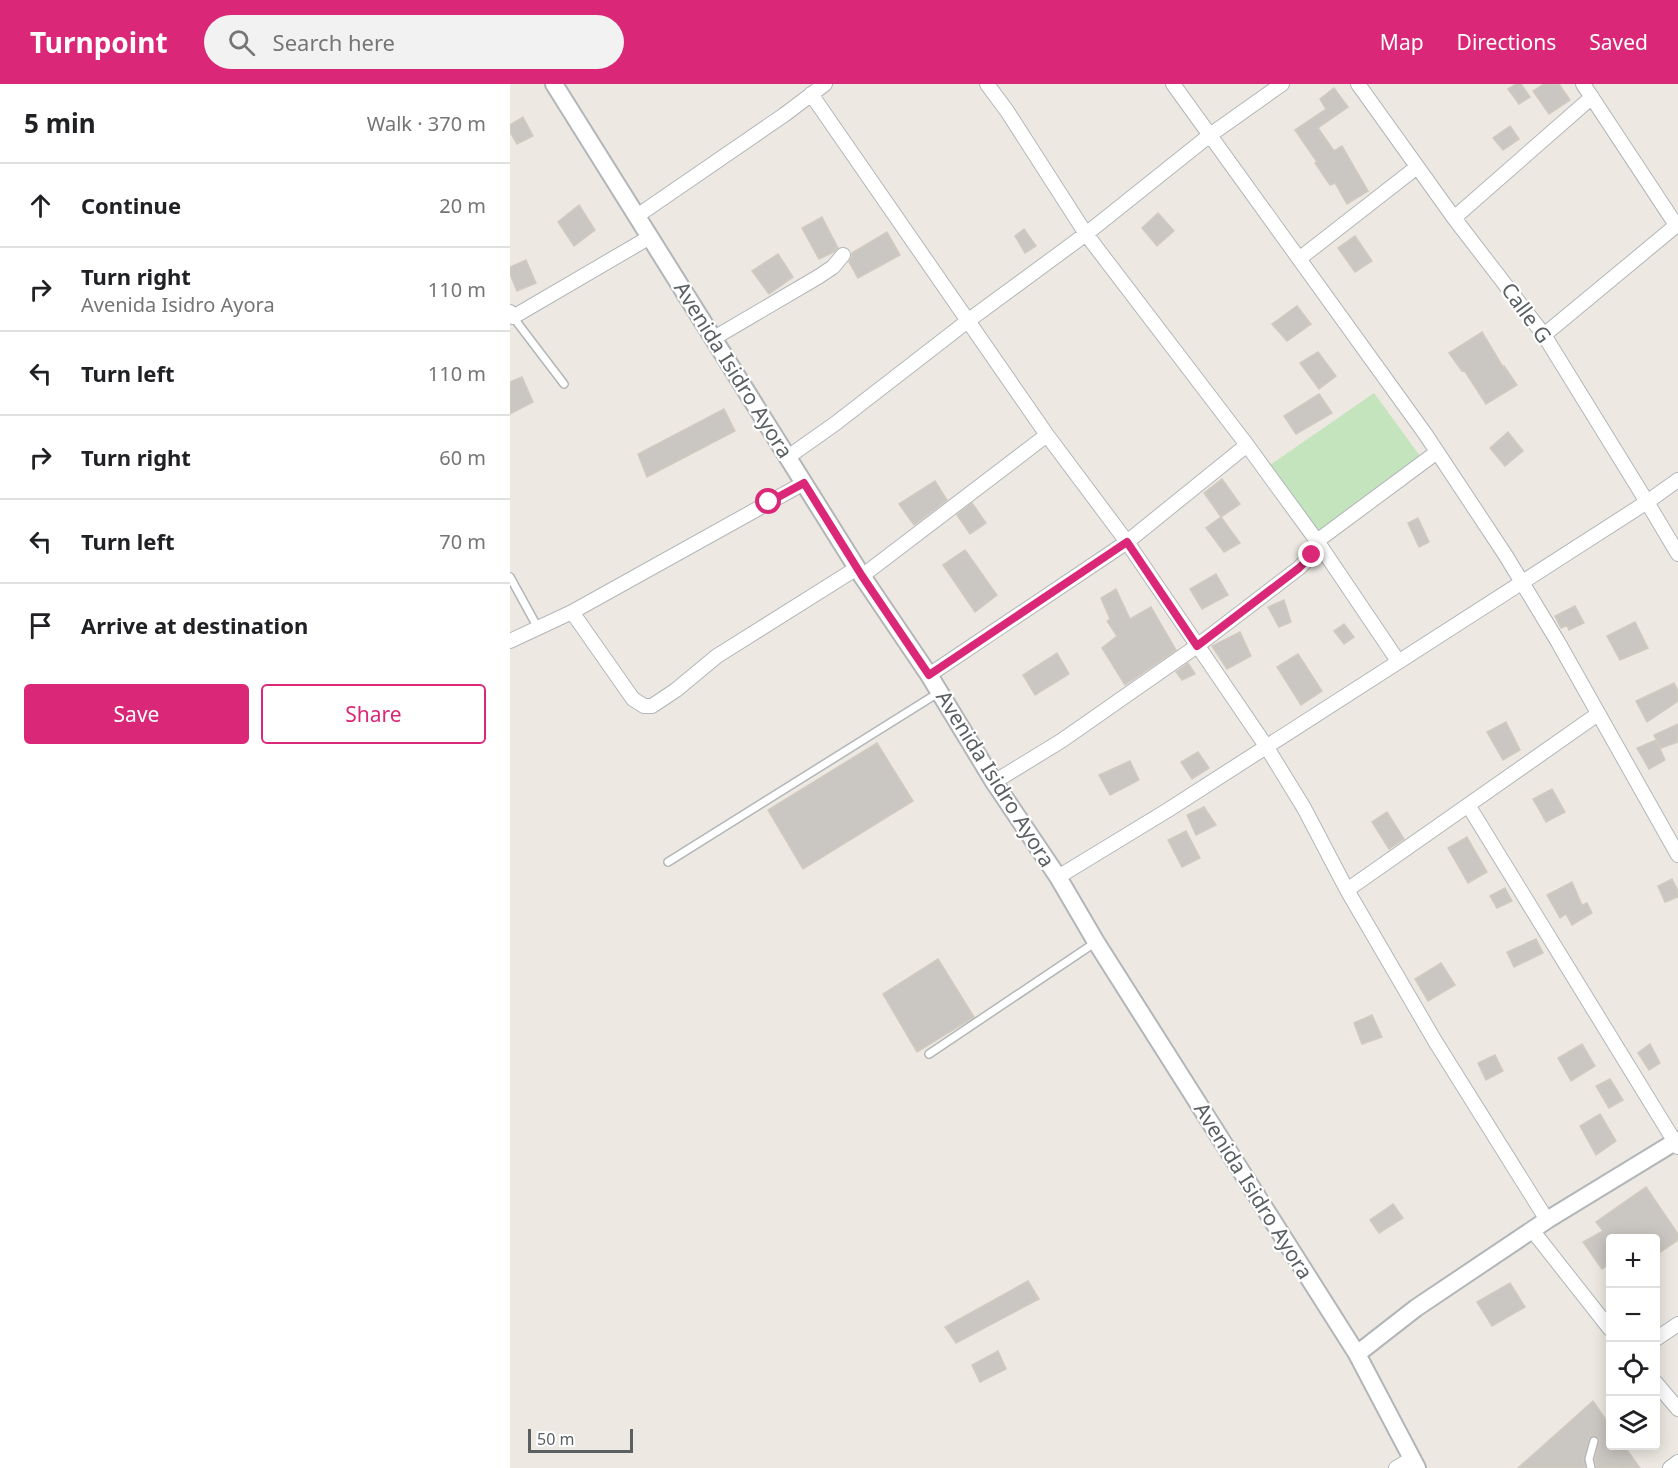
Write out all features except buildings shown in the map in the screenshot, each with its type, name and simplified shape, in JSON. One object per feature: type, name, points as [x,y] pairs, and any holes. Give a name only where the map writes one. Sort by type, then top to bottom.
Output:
[{"type":"street","points":[[638,216],[825,84]]},
{"type":"street","points":[[987,84],[1013,120],[1086,234],[1247,445],[1317,541],[1398,661]]},
{"type":"street","points":[[1173,84],[1437,452],[1522,581],[1678,855]]},
{"type":"street","points":[[788,457],[1086,234],[1210,135],[1282,84]]},
{"type":"street","name":"Calle G","points":[[1358,84],[1454,218],[1544,335],[1678,554]]},
{"type":"street","points":[[1544,335],[1677,224],[1584,84]]},
{"type":"street","name":"Avenida Isidro Ayora","points":[[557,85],[859,572],[929,675],[994,782],[1058,877],[1096,942],[1357,1354],[1414,1463]]},
{"type":"street","points":[[811,94],[1047,435],[1127,542],[1266,746],[1304,808],[1347,890],[1435,1041],[1547,1220]]},
{"type":"street","points":[[1454,218],[1592,97]]},
{"type":"street","points":[[1299,259],[1417,167]]},
{"type":"street","points":[[511,316],[650,237]]},
{"type":"street","points":[[714,338],[818,277],[833,267],[843,255]]},
{"type":"street","points":[[572,612],[633,699],[644,706],[652,706],[676,690],[717,656],[859,572],[1047,435]]},
{"type":"street","points":[[929,675],[1127,542],[1247,445]]},
{"type":"street","points":[[994,782],[1061,741],[1197,646],[1299,568],[1312,555],[1317,541],[1437,452]]},
{"type":"street","points":[[1058,877],[1167,810],[1678,480]]},
{"type":"street","points":[[510,641],[572,612],[804,483]]},
{"type":"street","points":[[1347,890],[1598,714]]},
{"type":"street","points":[[1357,1354],[1416,1308],[1547,1220],[1677,1143],[1468,805]]},
{"type":"street","points":[[1532,1230],[1606,1323]]},
{"type":"street","points":[[1660,1336],[1678,1324]]},
{"type":"street","points":[[1660,1388],[1678,1409]]},
{"type":"street","points":[[1670,1468],[1678,1462]]},
{"type":"street","points":[[1396,1468],[1414,1463]]},
{"type":"lane","points":[[511,316],[564,384]]},
{"type":"lane","points":[[510,577],[538,628]]},
{"type":"lane","points":[[668,862],[940,693]]},
{"type":"lane","points":[[929,1054],[1096,942]]},
{"type":"lane","points":[[1591,1468],[1589,1459],[1594,1441]]},
{"type":"green space","points":[[1374,393],[1423,460],[1316,534],[1270,465]]},
{"type":"route","points":[[769,502],[804,483],[862,576],[929,675],[1127,542],[1197,646],[1299,568],[1312,555]]}]
